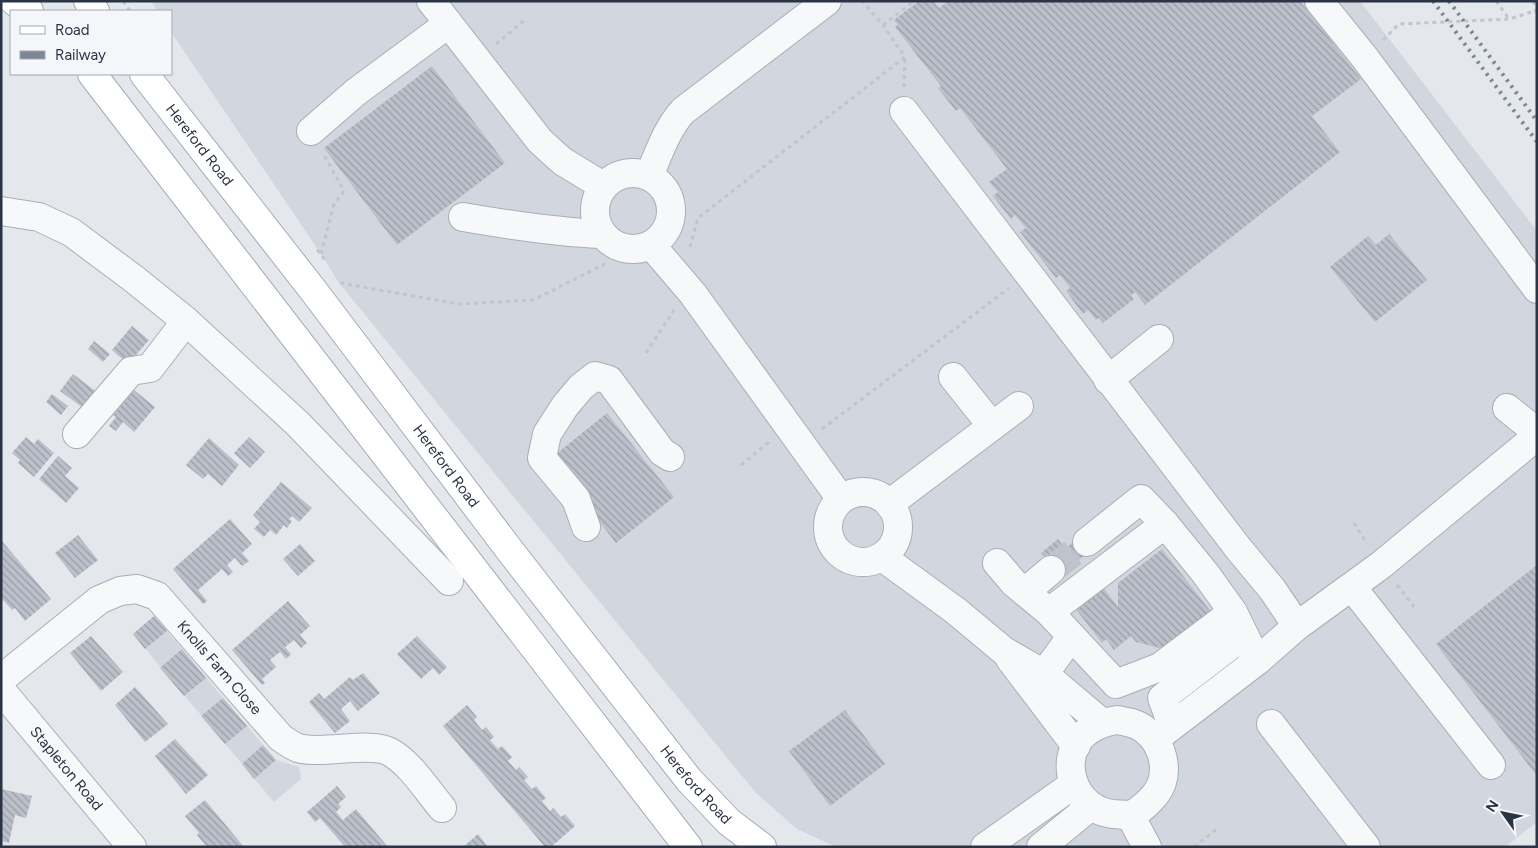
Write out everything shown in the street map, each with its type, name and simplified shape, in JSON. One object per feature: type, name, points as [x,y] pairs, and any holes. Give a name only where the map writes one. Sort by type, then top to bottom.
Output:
[{"type":"main road","points":[[14,1],[28,10]]},
{"type":"main road","points":[[93,75],[688,847]]},
{"type":"main road","name":"Hereford Road","points":[[145,75],[313,290],[511,552],[689,780],[729,822],[762,847]]},
{"type":"street","points":[[431,1],[540,141],[562,161],[603,186]]},
{"type":"street","points":[[649,176],[672,123],[682,111],[827,1]]},
{"type":"street","points":[[1319,1],[1537,289]]},
{"type":"street","points":[[311,131],[356,92],[448,24]]},
{"type":"street","points":[[904,111],[1108,380],[1272,589],[1297,626]]},
{"type":"street","points":[[637,173],[649,176],[659,183],[667,193],[672,210],[668,228],[661,238],[652,246],[630,250],[619,248],[609,242],[596,223],[594,210],[603,186],[613,178],[637,173]]},
{"type":"street","points":[[1,211],[39,217],[71,232],[134,279],[186,322],[271,384],[298,424],[448,581]]},
{"type":"street","points":[[464,216],[504,224],[570,233],[602,234]]},
{"type":"street","points":[[652,246],[693,294],[841,499]]},
{"type":"street","points":[[78,434],[131,371],[150,368],[186,322]]},
{"type":"street","points":[[1108,380],[1159,339]]},
{"type":"street","points":[[586,526],[576,499],[542,458],[547,434],[565,406],[581,387],[595,376],[609,380],[662,452],[670,457]]},
{"type":"street","points":[[953,376],[992,426]]},
{"type":"street","points":[[889,504],[1019,406]]},
{"type":"street","points":[[1507,408],[1537,432]]},
{"type":"street","points":[[1238,623],[1162,698],[1163,732],[1162,751],[1164,765],[1163,779],[1157,792],[1148,803],[1130,815],[1105,813],[1091,806],[1080,797],[1070,771],[1071,758],[1082,736],[1092,728],[1102,723],[1117,720],[1131,723],[1144,729],[1163,732],[1257,662],[1297,626],[1352,587],[1537,436]]},
{"type":"street","points":[[866,492],[878,496],[889,504],[895,514],[897,532],[891,548],[882,557],[872,562],[855,562],[840,555],[832,546],[828,535],[828,522],[832,509],[841,499],[853,493],[866,492]]},
{"type":"street","points":[[1087,542],[1141,499],[1205,573],[1238,623],[1257,662]]},
{"type":"street","points":[[1049,612],[1164,524]]},
{"type":"street","points":[[1205,573],[1238,548]]},
{"type":"street","points":[[882,557],[956,611],[1004,650],[1044,674],[1102,723]]},
{"type":"street","points":[[997,563],[1014,583],[1049,612],[1116,684],[1160,667],[1238,623]]},
{"type":"street","points":[[1025,592],[1051,570]]},
{"type":"street","points":[[1352,587],[1491,765]]},
{"type":"street","name":"Knolls Farm Close","points":[[1,679],[99,600],[120,591],[138,589],[157,596],[281,738],[296,748],[317,750],[372,748],[388,750],[403,761],[442,808]]},
{"type":"street","points":[[1044,674],[1071,637]]},
{"type":"street","points":[[1004,650],[1076,746]]},
{"type":"street","name":"Stapleton Road","points":[[1,690],[132,847]]},
{"type":"street","points":[[1271,724],[1366,847]]},
{"type":"street","points":[[985,847],[1074,784]]},
{"type":"street","points":[[1041,847],[1091,806]]},
{"type":"street","points":[[1130,815],[1147,847]]},
{"type":"path","points":[[692,254],[689,246],[698,218],[905,57],[862,1]]},
{"type":"path","points":[[883,26],[914,1]]},
{"type":"path","points":[[1496,1],[1510,19]]},
{"type":"path","points":[[1534,1],[1537,18]]},
{"type":"path","points":[[1364,58],[1399,24],[1510,19],[1536,10]]},
{"type":"path","points":[[476,60],[526,19]]},
{"type":"path","points":[[311,131],[344,191],[334,204],[321,254]]},
{"type":"path","points":[[339,283],[458,304],[533,300],[605,264]]},
{"type":"path","points":[[802,444],[1028,274]]},
{"type":"path","points":[[646,353],[677,306],[693,294]]},
{"type":"path","points":[[742,465],[774,438]]},
{"type":"path","points":[[1194,847],[1218,828]]},
{"type":"shaded area","points":[[151,1],[1360,1],[1537,231],[1537,822],[1505,847],[836,847],[797,829],[756,793],[339,283],[172,33],[172,10],[156,10]]},
{"type":"shaded area","points":[[154,616],[276,760],[299,767],[301,779],[274,802],[133,634]]},
{"type":"building","points":[[919,1],[933,1],[939,8],[948,1],[1300,1],[1361,79],[1312,116],[1340,152],[1145,305],[1135,292],[1131,295],[1134,299],[1103,323],[1099,318],[1096,320],[1088,310],[1083,314],[1066,291],[1070,288],[1060,275],[1056,278],[1020,232],[1026,228],[1015,215],[1011,219],[993,196],[998,192],[989,182],[1007,169],[960,108],[956,111],[938,88],[941,86],[895,27],[898,25],[894,20]]},
{"type":"building","points":[[432,66],[505,163],[397,245],[324,148]]},
{"type":"building","points":[[1389,234],[1427,280],[1375,322],[1330,267],[1368,236],[1376,245]]},
{"type":"building","points":[[132,326],[149,340],[128,364],[112,350]]},
{"type":"building","points":[[94,341],[110,354],[103,362],[88,349]]},
{"type":"building","points":[[73,374],[98,393],[86,410],[60,391]]},
{"type":"building","points":[[134,390],[155,407],[134,432],[123,422],[116,431],[109,426],[116,417],[113,415]]},
{"type":"building","points":[[52,394],[68,406],[61,415],[46,402]]},
{"type":"building","points":[[607,413],[674,497],[616,543],[550,459]]},
{"type":"building","points":[[26,437],[34,444],[38,439],[54,453],[34,477],[18,463],[20,460],[12,453]]},
{"type":"building","points":[[249,437],[265,452],[250,468],[234,453]]},
{"type":"building","points":[[209,438],[239,465],[222,486],[208,474],[203,479],[186,465]]},
{"type":"building","points":[[58,456],[72,468],[65,476],[79,488],[66,503],[39,479]]},
{"type":"building","points":[[281,482],[312,508],[299,522],[292,516],[289,519],[292,521],[287,528],[284,525],[276,535],[270,530],[264,537],[254,529],[260,522],[253,515]]},
{"type":"building","points":[[230,519],[252,544],[242,553],[249,561],[242,566],[235,558],[227,565],[233,572],[228,576],[222,569],[198,590],[207,601],[203,604],[173,569]]},
{"type":"building","points":[[78,535],[98,560],[75,578],[55,553]]},
{"type":"building","points":[[1081,535],[1092,549],[1057,578],[1048,561],[1041,553],[1058,539],[1065,549]]},
{"type":"building","points":[[1,540],[51,599],[25,621],[15,608],[12,610],[1,598]]},
{"type":"building","points":[[300,544],[315,561],[298,576],[283,559]]},
{"type":"building","points":[[1162,549],[1215,617],[1172,651],[1136,642],[1131,636],[1114,650],[1106,639],[1102,643],[1071,603],[1099,582],[1118,607],[1118,583]]},
{"type":"building","points":[[1537,565],[1537,776],[1436,644]]},
{"type":"building","points":[[288,601],[310,626],[300,635],[307,643],[301,648],[294,640],[285,647],[291,654],[286,659],[280,652],[270,660],[276,667],[262,679],[265,683],[262,685],[232,650]]},
{"type":"building","points":[[154,616],[167,631],[145,649],[133,634]]},
{"type":"building","points":[[91,636],[123,672],[101,691],[70,653]]},
{"type":"building","points":[[417,636],[447,667],[439,675],[433,668],[421,679],[397,654]]},
{"type":"building","points":[[182,649],[206,678],[184,696],[160,668]]},
{"type":"building","points":[[363,673],[380,693],[358,711],[350,701],[341,709],[350,721],[335,733],[309,702],[319,693],[324,699],[350,677],[353,680]]},
{"type":"building","points":[[135,687],[168,724],[145,742],[115,705]]},
{"type":"building","points":[[223,698],[247,726],[225,744],[201,716]]},
{"type":"building","points":[[467,705],[477,717],[474,720],[482,730],[486,727],[494,737],[490,740],[498,749],[502,746],[512,757],[508,761],[516,770],[519,767],[528,777],[524,780],[532,789],[536,786],[546,798],[542,801],[550,811],[553,808],[561,817],[565,814],[575,826],[551,847],[545,847],[443,726]]},
{"type":"building","points":[[845,710],[885,764],[830,806],[789,751]]},
{"type":"building","points":[[175,739],[208,775],[186,794],[155,756]]},
{"type":"building","points":[[263,745],[276,760],[254,779],[242,764]]},
{"type":"building","points":[[337,786],[346,797],[338,804],[341,807],[336,812],[343,820],[356,809],[388,847],[345,847],[320,818],[315,822],[307,812]]},
{"type":"building","points":[[1,789],[32,796],[26,818],[15,815],[9,843],[1,841]]},
{"type":"building","points":[[205,800],[244,847],[207,847],[197,835],[199,833],[185,816]]},
{"type":"building","points":[[478,834],[488,847],[463,847]]},
{"type":"tunnel","points":[[1051,570],[1087,542]]},
{"type":"railway","points":[[1433,1],[1537,142]]},
{"type":"railway","points":[[1449,1],[1537,121]]}]
